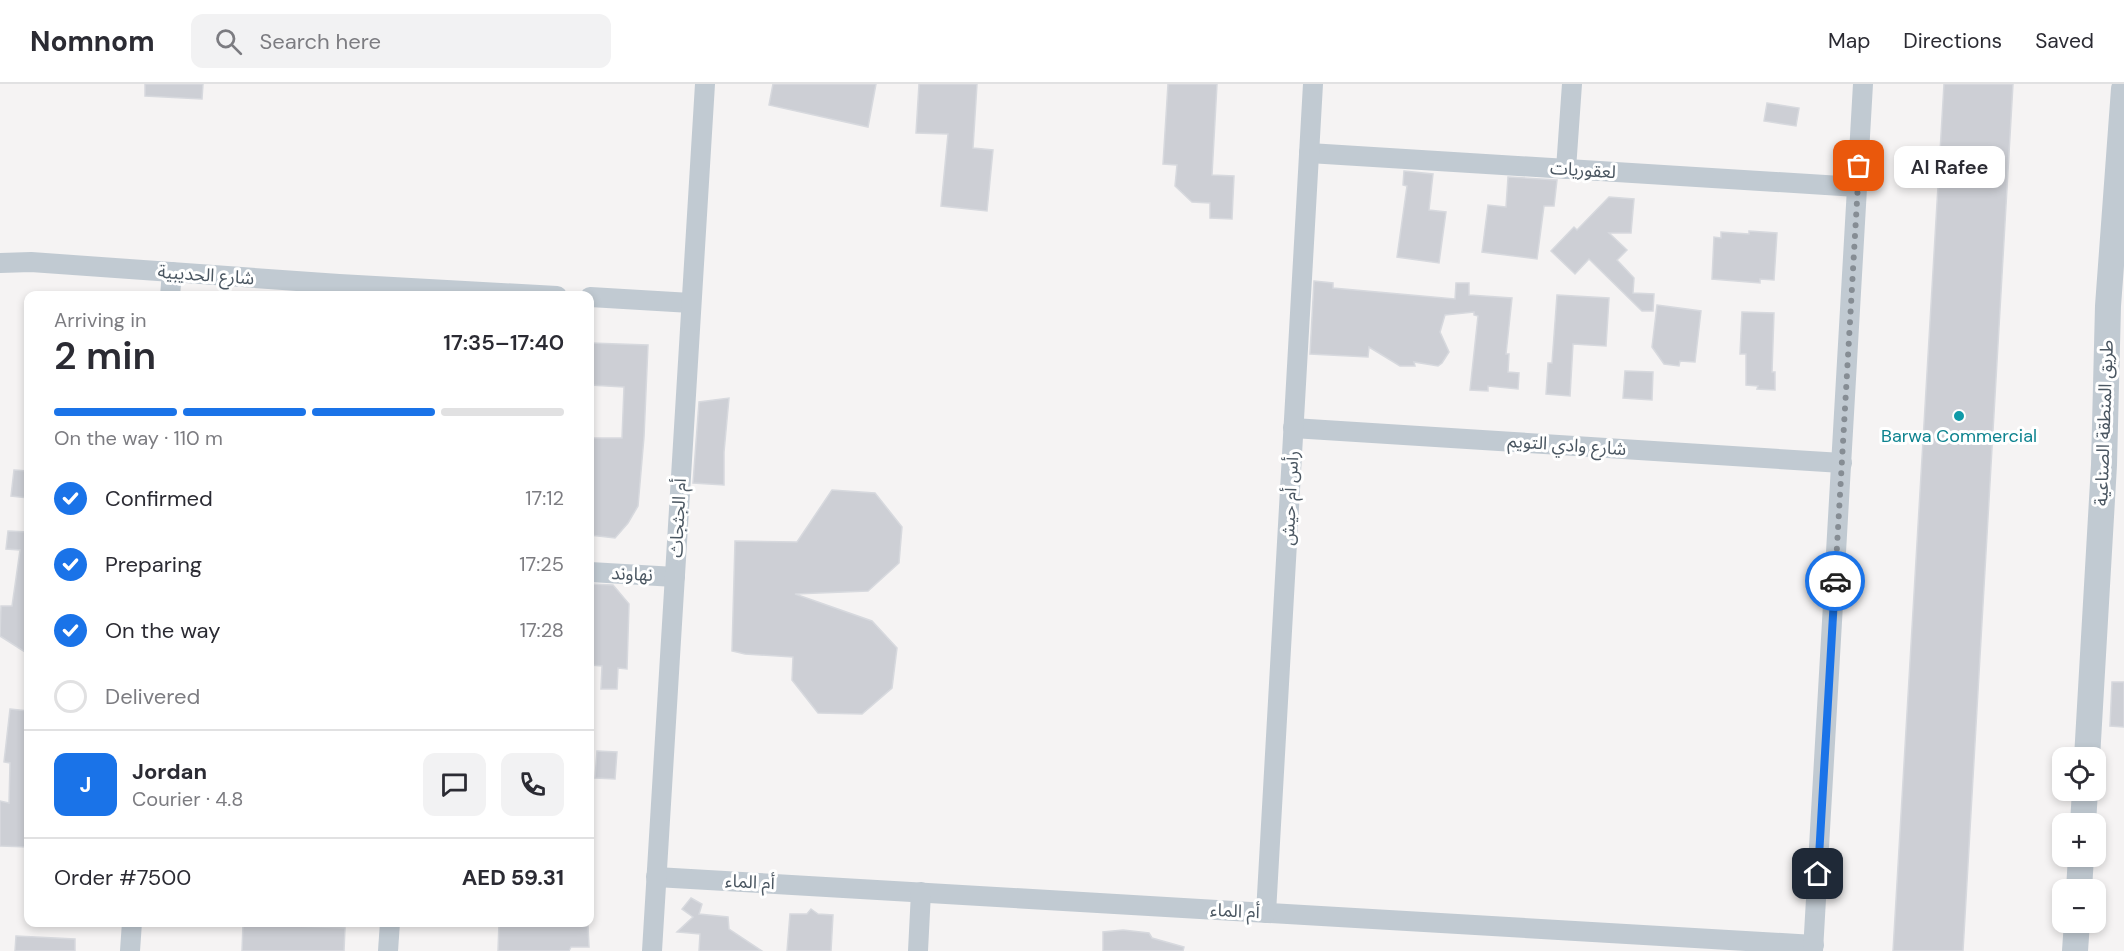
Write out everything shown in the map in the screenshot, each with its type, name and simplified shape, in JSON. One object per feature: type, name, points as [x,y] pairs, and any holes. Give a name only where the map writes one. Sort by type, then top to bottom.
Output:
[{"type":"street","name":"أم الجثجاث","points":[[652,951],[705,84]]},
{"type":"street","name":"رأس أم حيش","points":[[1266,913],[1313,84]]},
{"type":"street","points":[[1566,169],[1572,84]]},
{"type":"street","points":[[1814,948],[1863,84]]},
{"type":"street","name":"طريق المنطقة الصناعية","points":[[2087,747],[2104,465],[2108,306],[2124,89]]},
{"type":"street","name":"لعقوريات","points":[[1309,153],[1857,187]]},
{"type":"street","name":"شارع الحديبية","points":[[0,263],[31,262],[466,291]]},
{"type":"street","points":[[170,291],[172,272]]},
{"type":"street","points":[[594,297],[691,303]]},
{"type":"street","points":[[2108,306],[2124,343]]},
{"type":"street","name":"شارع وادي التويم","points":[[1293,428],[1842,463]]},
{"type":"street","name":"نهاوند","points":[[594,572],[675,577]]},
{"type":"street","name":"أم الماء","points":[[656,877],[1814,948]]},
{"type":"street","points":[[918,951],[921,892]]},
{"type":"street","points":[[130,951],[132,927]]},
{"type":"street","points":[[388,951],[390,927]]},
{"type":"street","points":[[2075,951],[2076,933]]},
{"type":"building","points":[[145,84],[203,84],[202,99],[145,96]]},
{"type":"building","points":[[773,84],[876,84],[868,127],[769,105]]},
{"type":"building","points":[[919,84],[977,84],[973,148],[993,150],[987,211],[941,206],[948,134],[916,133]]},
{"type":"building","points":[[1168,84],[1217,84],[1212,175],[1234,176],[1232,219],[1210,218],[1210,203],[1192,202],[1175,186],[1177,165],[1163,164]]},
{"type":"building","name":"Barwa Commercial","points":[[1944,84],[2013,84],[1963,951],[1893,951]]},
{"type":"building","points":[[1767,103],[1799,108],[1796,126],[1764,121]]},
{"type":"building","points":[[1404,171],[1433,174],[1429,210],[1446,212],[1439,263],[1397,257],[1407,186],[1403,185]]},
{"type":"building","points":[[1508,177],[1557,180],[1554,206],[1544,206],[1537,259],[1482,252],[1488,205],[1506,207]]},
{"type":"building","points":[[1609,197],[1634,199],[1631,233],[1609,233],[1627,250],[1617,260],[1634,278],[1633,293],[1654,294],[1653,311],[1642,311],[1589,259],[1575,274],[1551,251],[1574,227],[1577,230]]},
{"type":"building","points":[[1749,231],[1777,233],[1774,280],[1760,279],[1760,283],[1712,279],[1714,237],[1721,238],[1721,232],[1749,234]]},
{"type":"building","points":[[1314,281],[1333,283],[1333,288],[1455,299],[1456,283],[1469,283],[1469,295],[1512,298],[1506,354],[1509,354],[1508,372],[1519,373],[1518,389],[1488,386],[1488,391],[1470,390],[1478,316],[1474,315],[1474,312],[1445,315],[1440,332],[1449,352],[1438,366],[1414,362],[1415,366],[1400,366],[1369,347],[1368,357],[1310,354]]},
{"type":"building","points":[[1557,295],[1609,298],[1606,346],[1573,344],[1570,396],[1546,394],[1548,363],[1552,363]]},
{"type":"building","points":[[1657,305],[1701,311],[1695,362],[1680,361],[1679,366],[1664,364],[1652,347]]},
{"type":"building","points":[[1742,312],[1774,313],[1772,372],[1775,372],[1775,390],[1757,389],[1758,386],[1746,385],[1746,354],[1740,354]]},
{"type":"building","points":[[594,343],[648,345],[638,506],[628,523],[615,538],[594,535],[594,438],[622,438],[624,387],[594,385]]},
{"type":"building","points":[[1625,371],[1653,372],[1652,400],[1623,398]]},
{"type":"building","points":[[729,398],[724,452],[724,485],[693,483],[699,402]]},
{"type":"building","points":[[14,470],[24,471],[24,498],[11,496]]},
{"type":"building","points":[[832,490],[875,493],[902,527],[899,563],[868,591],[795,594],[872,621],[897,648],[892,688],[862,714],[818,713],[792,680],[793,657],[732,651],[735,541],[797,542]]},
{"type":"building","points":[[8,531],[24,532],[24,651],[0,636],[1,606],[12,606],[20,550],[6,549]]},
{"type":"building","points":[[594,584],[613,585],[629,604],[627,669],[618,668],[617,689],[601,689],[602,666],[594,665]]},
{"type":"building","points":[[2112,682],[2124,682],[2124,727],[2110,726]]},
{"type":"building","points":[[10,709],[24,711],[24,847],[0,846],[0,801],[9,803],[10,763],[4,762]]},
{"type":"building","points":[[597,751],[617,752],[615,779],[595,778]]},
{"type":"building","points":[[691,898],[702,904],[699,914],[728,917],[729,929],[762,951],[699,951],[700,934],[677,932],[693,917],[682,909]]},
{"type":"building","points":[[811,909],[818,914],[833,915],[831,951],[787,951],[790,914],[807,914]]},
{"type":"building","points":[[243,927],[345,928],[344,951],[242,951]]},
{"type":"building","points":[[499,927],[588,927],[589,947],[571,947],[569,951],[498,951]]},
{"type":"building","points":[[1123,930],[1149,933],[1152,938],[1184,947],[1183,951],[1103,951],[1103,932]]},
{"type":"building","points":[[16,936],[75,939],[75,951],[15,951]]},
{"type":"way so far","points":[[1835,581],[1859,166]]},
{"type":"place","name":"Al Rafee","points":[[1859,166]]},
{"type":"place","name":"Barwa Commercial","points":[[1959,416]]},
{"type":"route","points":[[1818,874],[1835,581]]}]
